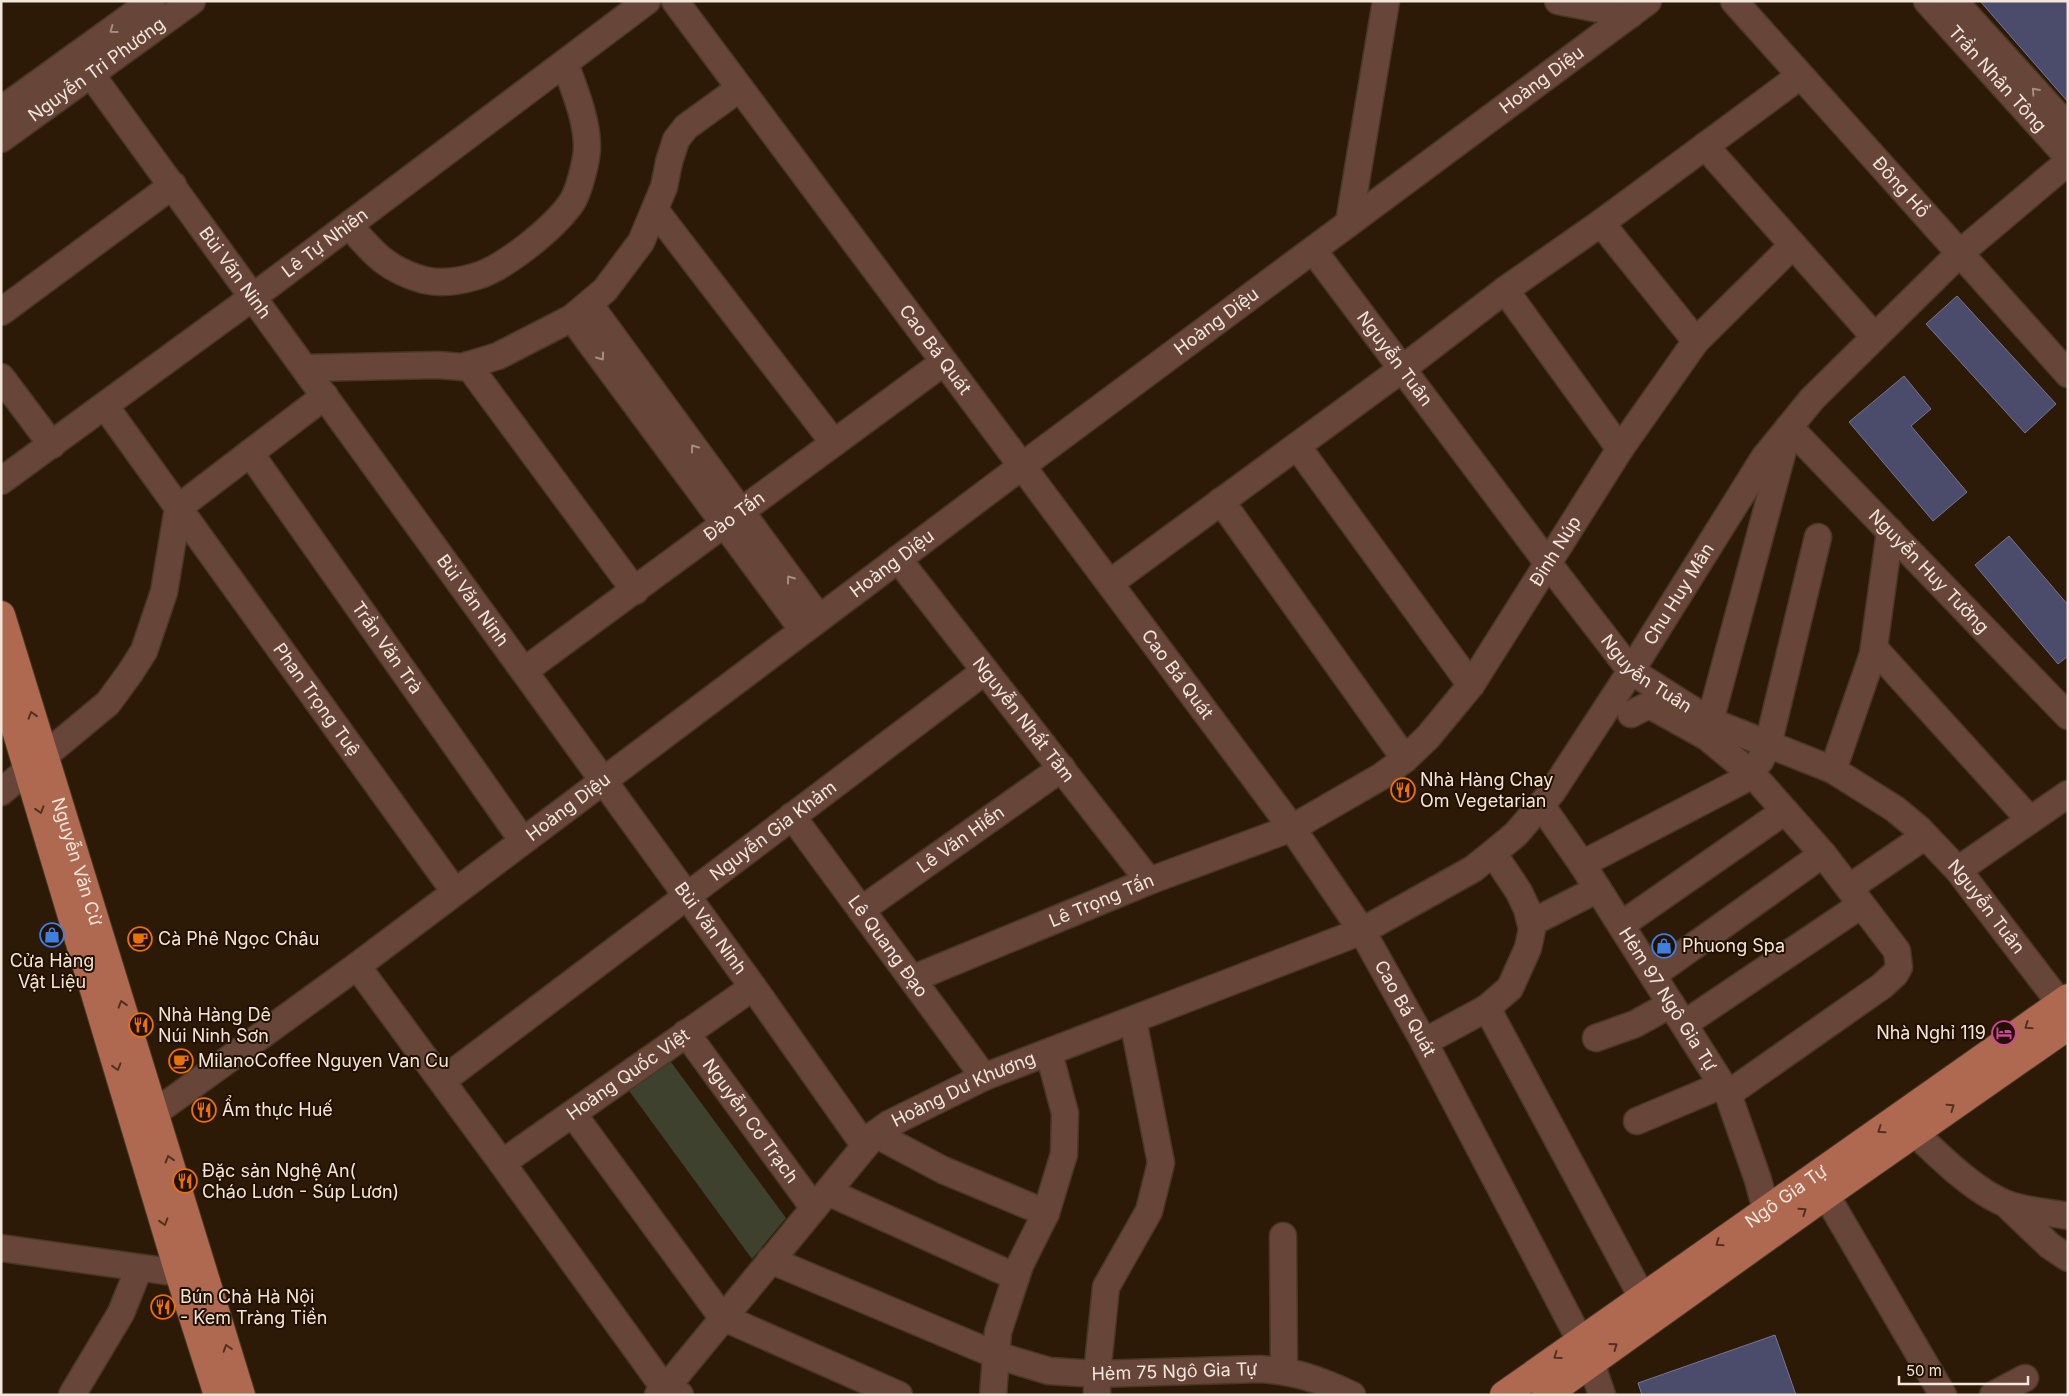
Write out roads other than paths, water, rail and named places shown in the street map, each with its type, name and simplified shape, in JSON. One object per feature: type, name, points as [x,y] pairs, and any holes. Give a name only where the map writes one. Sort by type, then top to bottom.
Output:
[{"type":"main road","name":"Nguyễn Văn Cừ","points":[[1,615],[36,762],[190,1270],[218,1395]]},
{"type":"main road","name":"Nguyễn Văn Cừ","points":[[1,680],[36,762]]},
{"type":"main road","name":"Ngô Gia Tự","points":[[1504,1395],[1585,1351],[2066,1010]]},
{"type":"main road","name":"Ngô Gia Tự","points":[[1546,1395],[1585,1351],[1642,1297],[1768,1222],[1826,1195],[1909,1123]]},
{"type":"main road","name":"Nguyễn Văn Cừ","points":[[190,1270],[242,1395]]},
{"type":"street","name":"Nguyễn Tri Phương","points":[[1,139],[152,1]]},
{"type":"street","name":"Nguyễn Tri Phương","points":[[1,110],[192,1]]},
{"type":"street","name":"Lê Tự Nhiên","points":[[1,480],[52,445],[253,297],[647,1]]},
{"type":"street","name":"Cao Bá Quát","points":[[676,1],[1292,828],[1362,931],[1424,1042],[1585,1351],[1602,1395]]},
{"type":"street","points":[[1349,223],[1386,1]]},
{"type":"street","points":[[1558,1],[1639,8]]},
{"type":"street","name":"Đông Hồ","points":[[1734,1],[2068,374]]},
{"type":"street","name":"Trần Nhân Tông","points":[[1927,1],[2068,157]]},
{"type":"street","name":"Trần Nhân Tông","points":[[1954,1],[2068,127]]},
{"type":"street","name":"Hoàng Diệu","points":[[145,1120],[357,966],[1022,466],[1639,8]]},
{"type":"street","points":[[349,225],[378,258],[406,274],[426,280],[454,282],[478,276],[519,252],[551,226],[572,201],[580,180],[587,148],[584,119],[565,63]]},
{"type":"street","name":"Bùi Văn Ninh","points":[[84,64],[687,896],[870,1140]]},
{"type":"street","points":[[1110,583],[1402,369],[1504,290],[1601,223],[1800,76]]},
{"type":"street","points":[[305,368],[438,365],[462,367],[498,356],[580,311],[605,290],[640,242],[664,187],[676,140],[686,127],[740,88]]},
{"type":"street","points":[[1705,146],[1874,336]]},
{"type":"street","name":"Chu Huy Mân","points":[[1362,931],[1473,869],[1516,834],[1552,792],[1631,671],[1764,458],[1812,399],[1960,253],[2068,162]]},
{"type":"street","points":[[1,312],[173,185]]},
{"type":"street","points":[[655,210],[834,443]]},
{"type":"street","points":[[1601,223],[1696,341]]},
{"type":"street","name":"Đinh Núp","points":[[1292,828],[1382,776],[1405,759],[1428,737],[1471,685],[1620,449],[1696,341],[1793,245]]},
{"type":"street","name":"Nguyễn Tuân","points":[[1313,250],[1631,671],[1710,721],[1833,770],[1895,809],[1958,870],[2066,1010]]},
{"type":"street","points":[[1504,290],[1620,449]]},
{"type":"street","points":[[580,311],[811,624]]},
{"type":"street","name":"Đào Tấn","points":[[524,671],[944,362]]},
{"type":"street","points":[[468,365],[634,591]]},
{"type":"street","points":[[1,377],[52,445]]},
{"type":"street","points":[[1,792],[108,702],[144,651],[164,592],[178,508],[325,396]]},
{"type":"street","name":"Phan Trọng Tuệ","points":[[105,406],[455,892]]},
{"type":"street","points":[[1710,721],[1790,427]]},
{"type":"street","name":"Nguyễn Huy Tưởng","points":[[1790,427],[2065,708]]},
{"type":"street","points":[[1297,446],[1471,685]]},
{"type":"street","name":"Trần Văn Trà","points":[[250,453],[523,841]]},
{"type":"street","points":[[1221,501],[1405,759]]},
{"type":"street","points":[[1833,770],[1874,648],[1890,531]]},
{"type":"street","points":[[1582,864],[1753,775],[1768,745],[1818,537]]},
{"type":"street","name":"Nguyễn Nhất Tâm","points":[[898,559],[1149,881]]},
{"type":"street","points":[[1874,648],[2030,820]]},
{"type":"street","name":"Nguyễn Gia Khảm","points":[[442,1081],[985,670]]},
{"type":"street","points":[[1631,714],[1645,707],[1652,707],[1706,737],[1753,775],[1823,854],[1896,951],[1899,967],[1895,974],[1882,986],[1725,1090],[1636,1121]]},
{"type":"street","name":"Lê Văn Hiến","points":[[861,910],[1062,768]]},
{"type":"street","points":[[1958,870],[2068,794]]},
{"type":"street","name":"Hẻm 97 Ngô Gia Tự","points":[[1541,805],[1582,864],[1725,1090],[1758,1180],[1768,1222]]},
{"type":"street","points":[[1621,925],[1785,811]]},
{"type":"street","name":"Lê Quang Đạo","points":[[792,816],[984,1077]]},
{"type":"street","name":"Lê Trọng Tấn","points":[[912,979],[1149,881],[1292,828]]},
{"type":"street","points":[[1596,1038],[1635,1024],[1678,1014],[1855,897],[1925,836]]},
{"type":"street","points":[[1424,1042],[1487,1008],[1510,988],[1528,948],[1532,929],[1527,909],[1519,892],[1493,853]]},
{"type":"street","points":[[1653,975],[1823,854]]},
{"type":"street","points":[[1530,923],[1598,889]]},
{"type":"street","name":"Hoàng Dư Khương","points":[[668,1393],[722,1317],[870,1140],[889,1124],[984,1077],[1362,931]]},
{"type":"street","points":[[357,966],[668,1393]]},
{"type":"street","name":"Hoàng Quốc Việt","points":[[502,1163],[753,986]]},
{"type":"street","points":[[1487,1008],[1642,1297]]},
{"type":"street","points":[[1097,1384],[1106,1287],[1148,1211],[1161,1163],[1133,1020]]},
{"type":"street","name":"Nguyễn Cơ Trạch","points":[[686,1034],[821,1200]]},
{"type":"street","points":[[993,1395],[998,1332],[1020,1265],[1046,1213],[1064,1154],[1065,1113],[1049,1053]]},
{"type":"street","points":[[573,1114],[722,1317],[899,1395]]},
{"type":"street","points":[[1909,1123],[1941,1159],[1968,1180],[2006,1204],[2050,1246],[2068,1258]]},
{"type":"street","points":[[870,1140],[1046,1213]]},
{"type":"street","points":[[1826,1195],[1943,1395]]},
{"type":"street","points":[[821,1200],[1016,1277]]},
{"type":"street","points":[[2006,1204],[2068,1216]]},
{"type":"street","points":[[1283,1236],[1284,1371]]},
{"type":"street","points":[[1,1248],[139,1268],[190,1270]]},
{"type":"street","name":"Hẻm 75 Ngô Gia Tự","points":[[770,1260],[996,1355],[1097,1384],[1230,1369],[1284,1371],[1311,1377],[1352,1395]]},
{"type":"street","points":[[72,1395],[121,1313],[139,1268]]},
{"type":"street","points":[[1993,1395],[2025,1378]]},
{"type":"place","name":"Nhà Hàng Chay Om Vegetarian","points":[[1403,790]]},
{"type":"place","name":"Cửa Hàng Vật Liệu","points":[[52,935]]},
{"type":"place","name":"Cà Phê Ngọc Châu","points":[[140,939]]},
{"type":"place","name":"Phuong Spa","points":[[1664,946]]},
{"type":"place","name":"Nhà Hàng Dê Núi Ninh Sơn","points":[[141,1025]]},
{"type":"place","name":"Nhà Nghỉ 119","points":[[2004,1033]]},
{"type":"place","name":"MilanoCoffee Nguyen Van Cu","points":[[181,1061]]},
{"type":"place","name":"Ẩm thực Huế","points":[[204,1110]]},
{"type":"place","name":"Đặc sản Nghệ An( Cháo Lươn - Súp Lươn)","points":[[185,1181]]},
{"type":"place","name":"Bún Chả Hà Nội - Kem Tràng Tiền","points":[[163,1307]]}]
